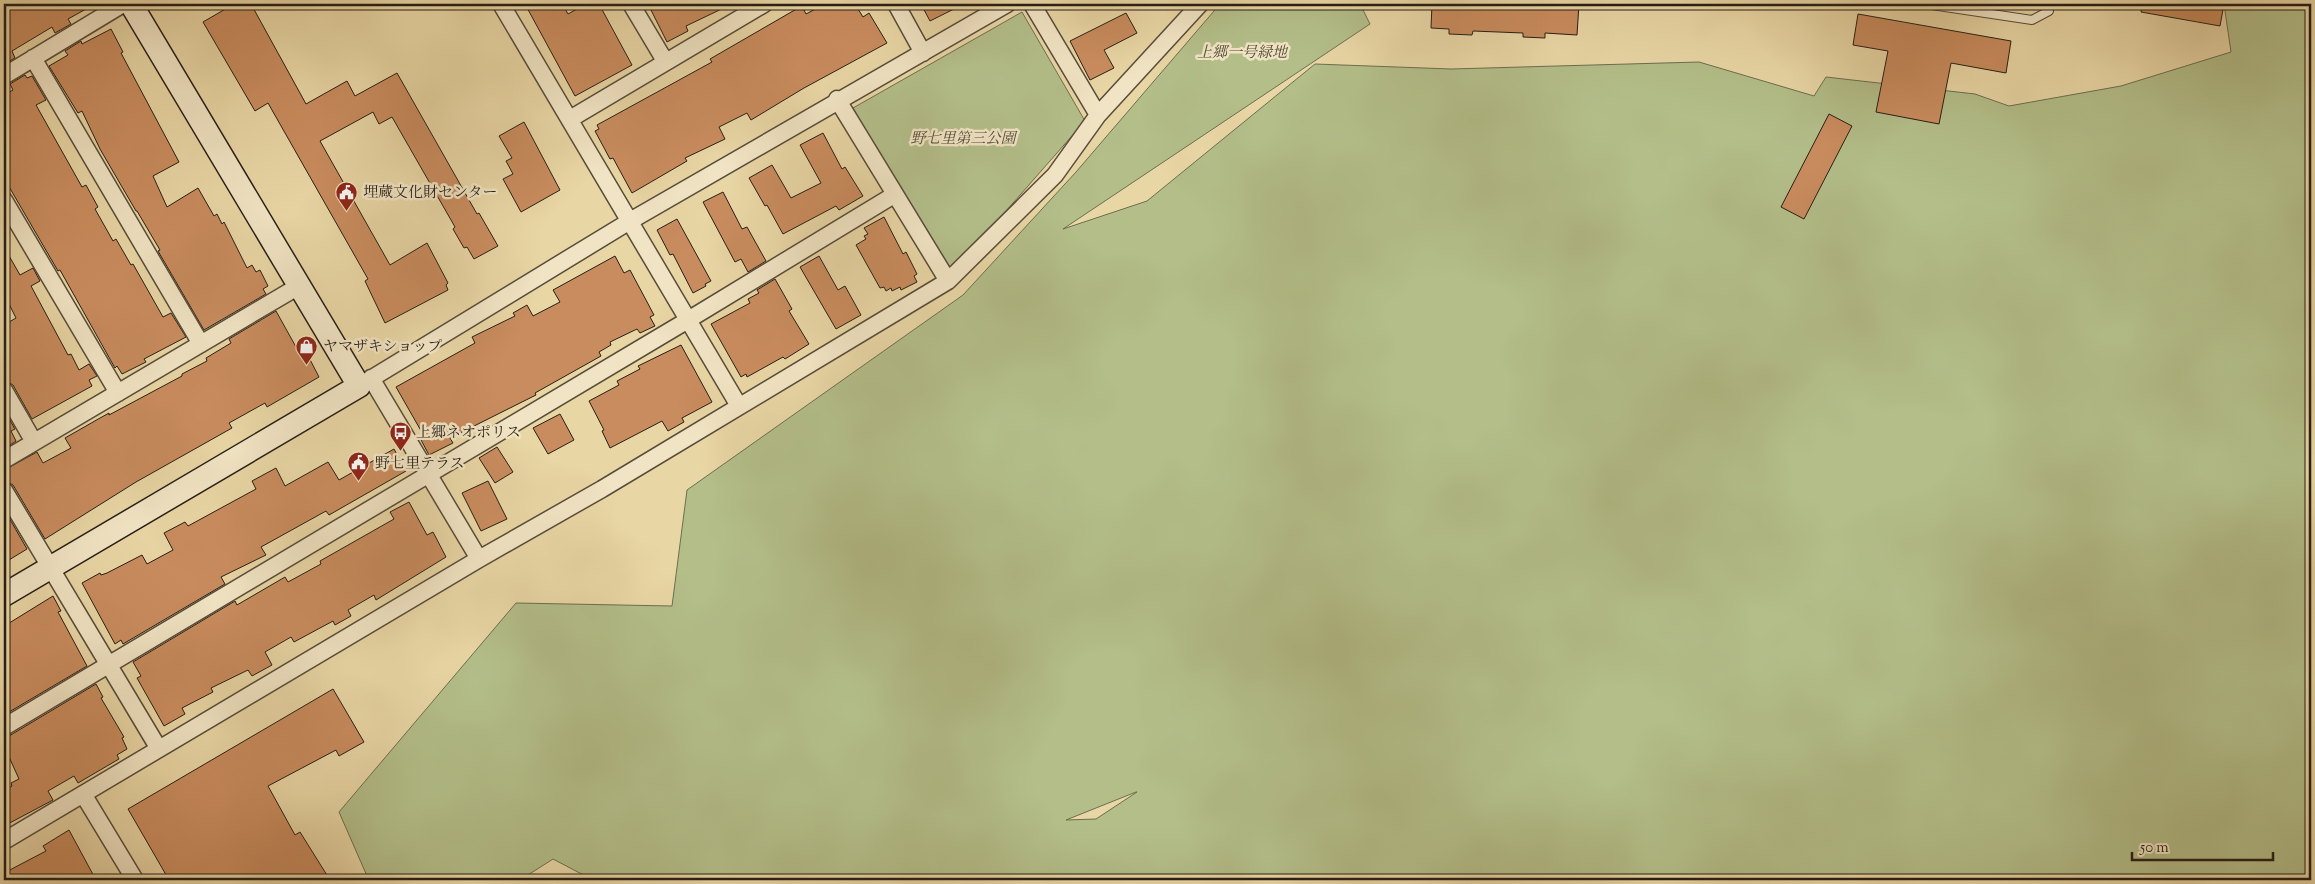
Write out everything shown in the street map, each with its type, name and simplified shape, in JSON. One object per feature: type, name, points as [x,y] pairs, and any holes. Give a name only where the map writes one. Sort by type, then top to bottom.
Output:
[{"type":"street","points":[[4,76],[123,4]]},
{"type":"street","points":[[131,4],[299,286],[428,473],[479,559]]},
{"type":"street","points":[[501,4],[739,406]]},
{"type":"street","points":[[631,4],[665,61]]},
{"type":"street","points":[[570,120],[762,4]]},
{"type":"street","points":[[896,4],[923,53]]},
{"type":"street","points":[[4,595],[365,382],[630,221],[837,99],[923,53],[1007,4]]},
{"type":"street","points":[[1032,4],[1098,115]]},
{"type":"street","points":[[4,841],[479,559],[602,489],[948,281],[1055,175],[1098,115],[1200,4]]},
{"type":"street","points":[[32,58],[201,344]]},
{"type":"street","points":[[837,99],[948,281]]},
{"type":"street","points":[[4,727],[688,320],[894,195]]},
{"type":"street","points":[[4,200],[118,393]]},
{"type":"street","points":[[4,460],[299,286]]},
{"type":"street","points":[[4,390],[34,442]]},
{"type":"street","points":[[4,490],[159,749]]},
{"type":"street","points":[[83,794],[135,880]]},
{"type":"lane","points":[[1925,4],[2032,20],[2049,11],[2050,4]]},
{"type":"green space","name":"上郷一号緑地","points":[[1220,4],[1360,4],[1370,24],[1063,229],[1147,201],[1315,64],[1451,69],[1699,62],[1814,96],[1826,77],[1975,94],[2009,106],[2121,86],[2231,52],[2224,4],[2311,4],[2311,880],[593,880],[553,859],[520,880],[386,880],[367,876],[339,812],[516,603],[672,606],[687,490],[963,295],[1076,172]],"holes":[[[1137,792],[1096,819],[1066,820]]]},
{"type":"green space","name":"野七里第三公園","points":[[1022,12],[1085,121],[949,276],[853,108]]},
{"type":"building","points":[[4,4],[95,4],[68,19],[71,24],[55,33],[52,27],[12,51],[15,58],[4,64]]},
{"type":"building","points":[[234,4],[251,4],[306,104],[347,81],[355,96],[397,73],[477,214],[479,213],[498,246],[474,259],[467,247],[464,248],[453,229],[455,227],[392,117],[379,124],[373,112],[320,141],[390,265],[427,243],[448,283],[446,285],[448,290],[385,323],[365,281],[368,279],[268,103],[255,111],[203,22]]},
{"type":"building","points":[[525,4],[550,4],[553,10],[563,5],[568,14],[586,4],[599,4],[632,65],[575,96]]},
{"type":"building","points":[[663,4],[732,4],[686,26],[688,31],[667,42],[651,10]]},
{"type":"building","points":[[825,4],[855,4],[863,17],[869,13],[887,43],[804,88],[751,120],[747,113],[719,127],[725,139],[685,158],[687,161],[632,193],[613,158],[610,159],[595,131],[599,129],[597,125],[712,62],[710,59],[802,6],[806,14]]},
{"type":"building","points":[[921,4],[964,4],[930,21]]},
{"type":"building","points":[[1432,4],[1579,4],[1577,35],[1545,33],[1545,38],[1523,37],[1523,33],[1473,31],[1472,35],[1449,34],[1449,29],[1431,28]]},
{"type":"building","points":[[2142,4],[2224,4],[2220,26],[2141,12]]},
{"type":"building","points":[[1126,13],[1137,33],[1104,50],[1114,68],[1090,80],[1070,41]]},
{"type":"building","points":[[1858,14],[2011,41],[2006,73],[1951,63],[1939,124],[1876,112],[1888,51],[1853,45]]},
{"type":"building","points":[[111,29],[123,52],[121,53],[179,162],[153,176],[167,207],[198,188],[214,216],[217,214],[222,224],[224,222],[247,268],[252,265],[256,272],[260,270],[268,286],[263,289],[266,294],[204,330],[158,251],[160,250],[100,149],[82,111],[78,113],[49,66],[68,55],[65,51],[81,41],[82,44]]},
{"type":"building","points":[[25,75],[27,78],[32,76],[46,100],[36,105],[82,187],[86,185],[98,207],[95,209],[113,241],[116,239],[131,265],[133,264],[163,317],[171,313],[186,337],[144,359],[146,362],[122,374],[117,366],[115,368],[60,270],[58,271],[4,178],[4,95],[13,90],[10,84]]},
{"type":"building","points":[[1829,114],[1852,126],[1804,219],[1781,207]]},
{"type":"building","points":[[524,122],[560,190],[521,212],[503,179],[513,174],[506,161],[512,158],[499,136]]},
{"type":"building","points":[[823,133],[842,169],[845,167],[863,196],[839,210],[836,206],[783,234],[749,178],[772,165],[791,198],[821,183],[800,145]]},
{"type":"building","points":[[723,192],[742,229],[747,227],[766,261],[748,272],[741,259],[735,262],[703,202]]},
{"type":"building","points":[[884,217],[903,254],[906,252],[917,274],[914,276],[917,282],[901,290],[900,287],[892,291],[891,288],[886,291],[884,287],[880,288],[856,245],[866,239],[864,236],[868,234],[864,228]]},
{"type":"building","points":[[677,219],[711,281],[693,293],[673,254],[670,255],[657,230]]},
{"type":"building","points":[[4,247],[20,275],[33,268],[40,281],[31,286],[68,355],[71,354],[79,370],[89,364],[97,376],[89,380],[92,386],[32,419],[13,385],[4,380],[4,325],[16,318],[4,294]]},
{"type":"building","points":[[615,256],[624,273],[630,270],[654,315],[650,317],[655,326],[640,333],[637,329],[610,342],[611,345],[599,352],[601,356],[535,393],[536,395],[450,438],[453,443],[429,455],[420,438],[424,436],[396,387],[475,343],[472,337],[515,316],[513,313],[527,305],[533,316],[560,302],[553,290]]},
{"type":"building","points":[[819,256],[838,290],[845,286],[861,315],[836,329],[800,267]]},
{"type":"building","points":[[775,279],[792,309],[789,311],[809,344],[785,359],[783,357],[747,377],[746,374],[741,377],[711,324],[750,303],[748,299],[759,293],[757,290]]},
{"type":"building","points":[[276,311],[296,347],[302,344],[319,377],[267,407],[265,403],[229,423],[232,428],[136,482],[45,539],[13,485],[4,480],[4,470],[37,452],[43,463],[71,448],[65,438],[207,361],[206,358],[231,343],[229,339]]},
{"type":"building","points":[[681,345],[712,402],[682,418],[684,422],[668,431],[662,421],[610,448],[602,431],[604,430],[589,401],[619,385],[617,381],[640,369],[638,366]]},
{"type":"building","points":[[4,410],[15,429],[11,431],[16,441],[4,449]]},
{"type":"building","points":[[560,414],[574,440],[548,454],[533,428]]},
{"type":"building","points":[[497,447],[513,472],[495,483],[479,458]]},
{"type":"building","points":[[394,449],[406,471],[329,515],[326,511],[261,547],[266,555],[221,577],[225,584],[123,644],[121,640],[115,644],[82,583],[100,573],[101,575],[107,573],[142,555],[147,564],[173,550],[164,533],[185,522],[188,526],[256,489],[252,481],[276,468],[285,486],[328,462],[339,480]]},
{"type":"building","points":[[488,481],[507,519],[481,531],[462,493]]},
{"type":"building","points":[[409,502],[427,535],[433,532],[446,557],[376,600],[374,595],[348,610],[351,616],[335,625],[333,621],[294,642],[291,637],[265,652],[272,665],[252,676],[248,670],[211,688],[213,692],[182,708],[185,714],[164,726],[137,678],[141,676],[133,662],[235,601],[237,605],[285,577],[288,582],[321,564],[320,561],[394,519],[390,512]]},
{"type":"building","points":[[4,509],[27,549],[4,563]]},
{"type":"building","points":[[53,596],[61,611],[58,612],[87,666],[4,715],[4,632],[9,630],[6,625]]},
{"type":"building","points":[[96,684],[103,697],[101,698],[124,737],[122,738],[127,749],[117,755],[119,759],[78,783],[74,776],[48,791],[53,800],[4,826],[4,791],[12,786],[11,783],[19,779],[5,748],[9,736]]},
{"type":"building","points":[[333,689],[364,742],[339,756],[336,750],[268,786],[295,835],[300,832],[330,880],[169,880],[128,809]]},
{"type":"building","points":[[69,830],[96,880],[4,880],[4,873],[46,851],[43,846]]},
{"type":"place","name":"埋蔵文化財センター","points":[[347,211]]},
{"type":"place","name":"ヤマザキショップ","points":[[307,365]]},
{"type":"place","name":"上郷ネオポリス","points":[[400,451]]},
{"type":"place","name":"野七里テラス","points":[[359,482]]}]
